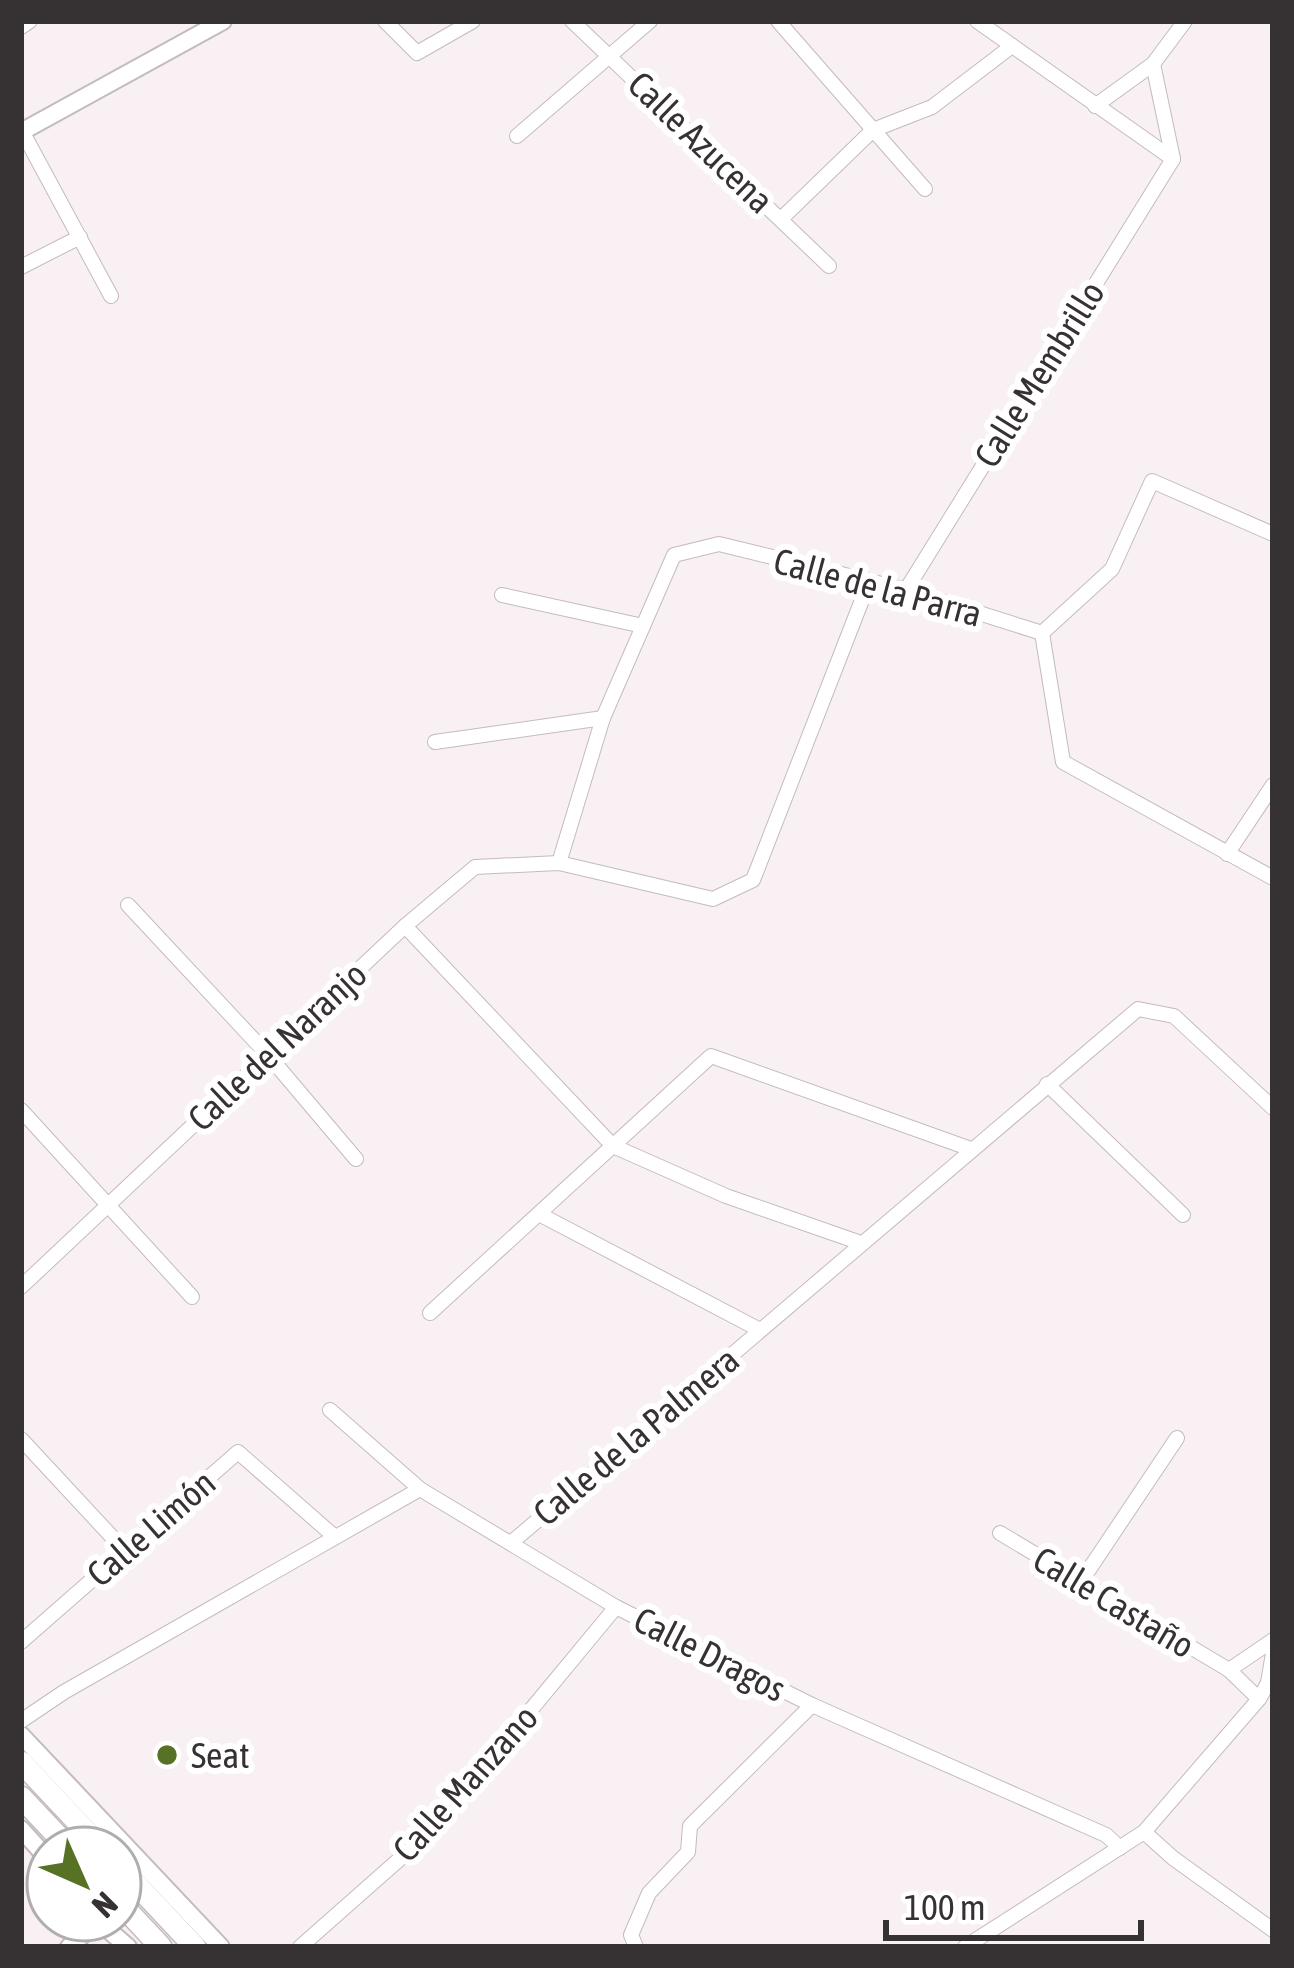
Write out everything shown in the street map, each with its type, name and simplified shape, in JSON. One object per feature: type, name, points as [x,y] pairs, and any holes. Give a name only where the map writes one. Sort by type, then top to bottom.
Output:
[{"type":"highway","points":[[21,1762],[79,1824]]},
{"type":"highway","points":[[21,1797],[46,1824]]},
{"type":"highway","points":[[144,1893],[195,1947]]},
{"type":"street","points":[[21,27],[29,21]]},
{"type":"street","points":[[111,296],[21,132],[223,21]]},
{"type":"street","points":[[386,21],[417,53],[473,21]]},
{"type":"street","name":"Calle Azucena","points":[[572,21],[829,266]]},
{"type":"street","points":[[518,136],[650,21]]},
{"type":"street","points":[[780,21],[925,189]]},
{"type":"street","points":[[977,21],[1173,159]]},
{"type":"street","points":[[1095,106],[1153,64],[1185,21]]},
{"type":"street","points":[[781,219],[873,130],[932,107],[1012,46]]},
{"type":"street","points":[[1153,64],[1173,159]]},
{"type":"street","name":"Calle Membrillo","points":[[906,590],[1173,159]]},
{"type":"street","points":[[21,267],[80,238]]},
{"type":"street","points":[[1273,534],[1152,481],[1112,569],[1042,633],[1063,762],[1273,878]]},
{"type":"street","name":"Calle de la Parra","points":[[559,863],[603,718],[674,555],[719,544],[906,590],[1042,633]]},
{"type":"street","name":"Calle del Naranjo","points":[[21,1287],[405,926],[476,867],[559,863],[713,899],[753,880],[869,582]]},
{"type":"street","points":[[502,595],[643,626]]},
{"type":"street","points":[[435,742],[603,718]]},
{"type":"street","points":[[1227,854],[1273,785]]},
{"type":"street","points":[[128,905],[268,1055],[356,1159]]},
{"type":"street","points":[[405,926],[613,1146],[726,1196],[861,1243]]},
{"type":"street","name":"Calle de la Palmera","points":[[512,1542],[1138,1009],[1174,1016],[1273,1108]]},
{"type":"street","points":[[430,1313],[711,1056],[970,1149]]},
{"type":"street","points":[[1047,1084],[1183,1215]]},
{"type":"street","points":[[21,1111],[192,1298]]},
{"type":"street","name":"Calle de la Palmera","points":[[539,1214],[760,1330]]},
{"type":"street","name":"Calle Dragos","points":[[330,1410],[420,1489],[616,1607],[812,1705],[1106,1834],[1120,1848]]},
{"type":"street","points":[[1080,1583],[1177,1438]]},
{"type":"street","points":[[21,1439],[126,1552]]},
{"type":"street","name":"Calle Limón","points":[[21,1642],[238,1452],[335,1537]]},
{"type":"street","points":[[21,1721],[420,1489]]},
{"type":"street","name":"Calle Castaño","points":[[1000,1533],[1228,1670],[1259,1699]]},
{"type":"street","name":"Calle Manzano","points":[[300,1947],[428,1834],[616,1607]]},
{"type":"street","points":[[1228,1670],[1273,1640]]},
{"type":"street","points":[[965,1947],[1144,1832],[1259,1699],[1268,1683],[1273,1653]]},
{"type":"street","points":[[636,1947],[632,1935],[649,1894],[688,1852],[690,1826],[812,1705]]},
{"type":"street","points":[[21,1736],[220,1947]]},
{"type":"street","points":[[1144,1832],[1173,1858],[1270,1924]]},
{"type":"place","name":"Seat","points":[[167,1755]]}]
